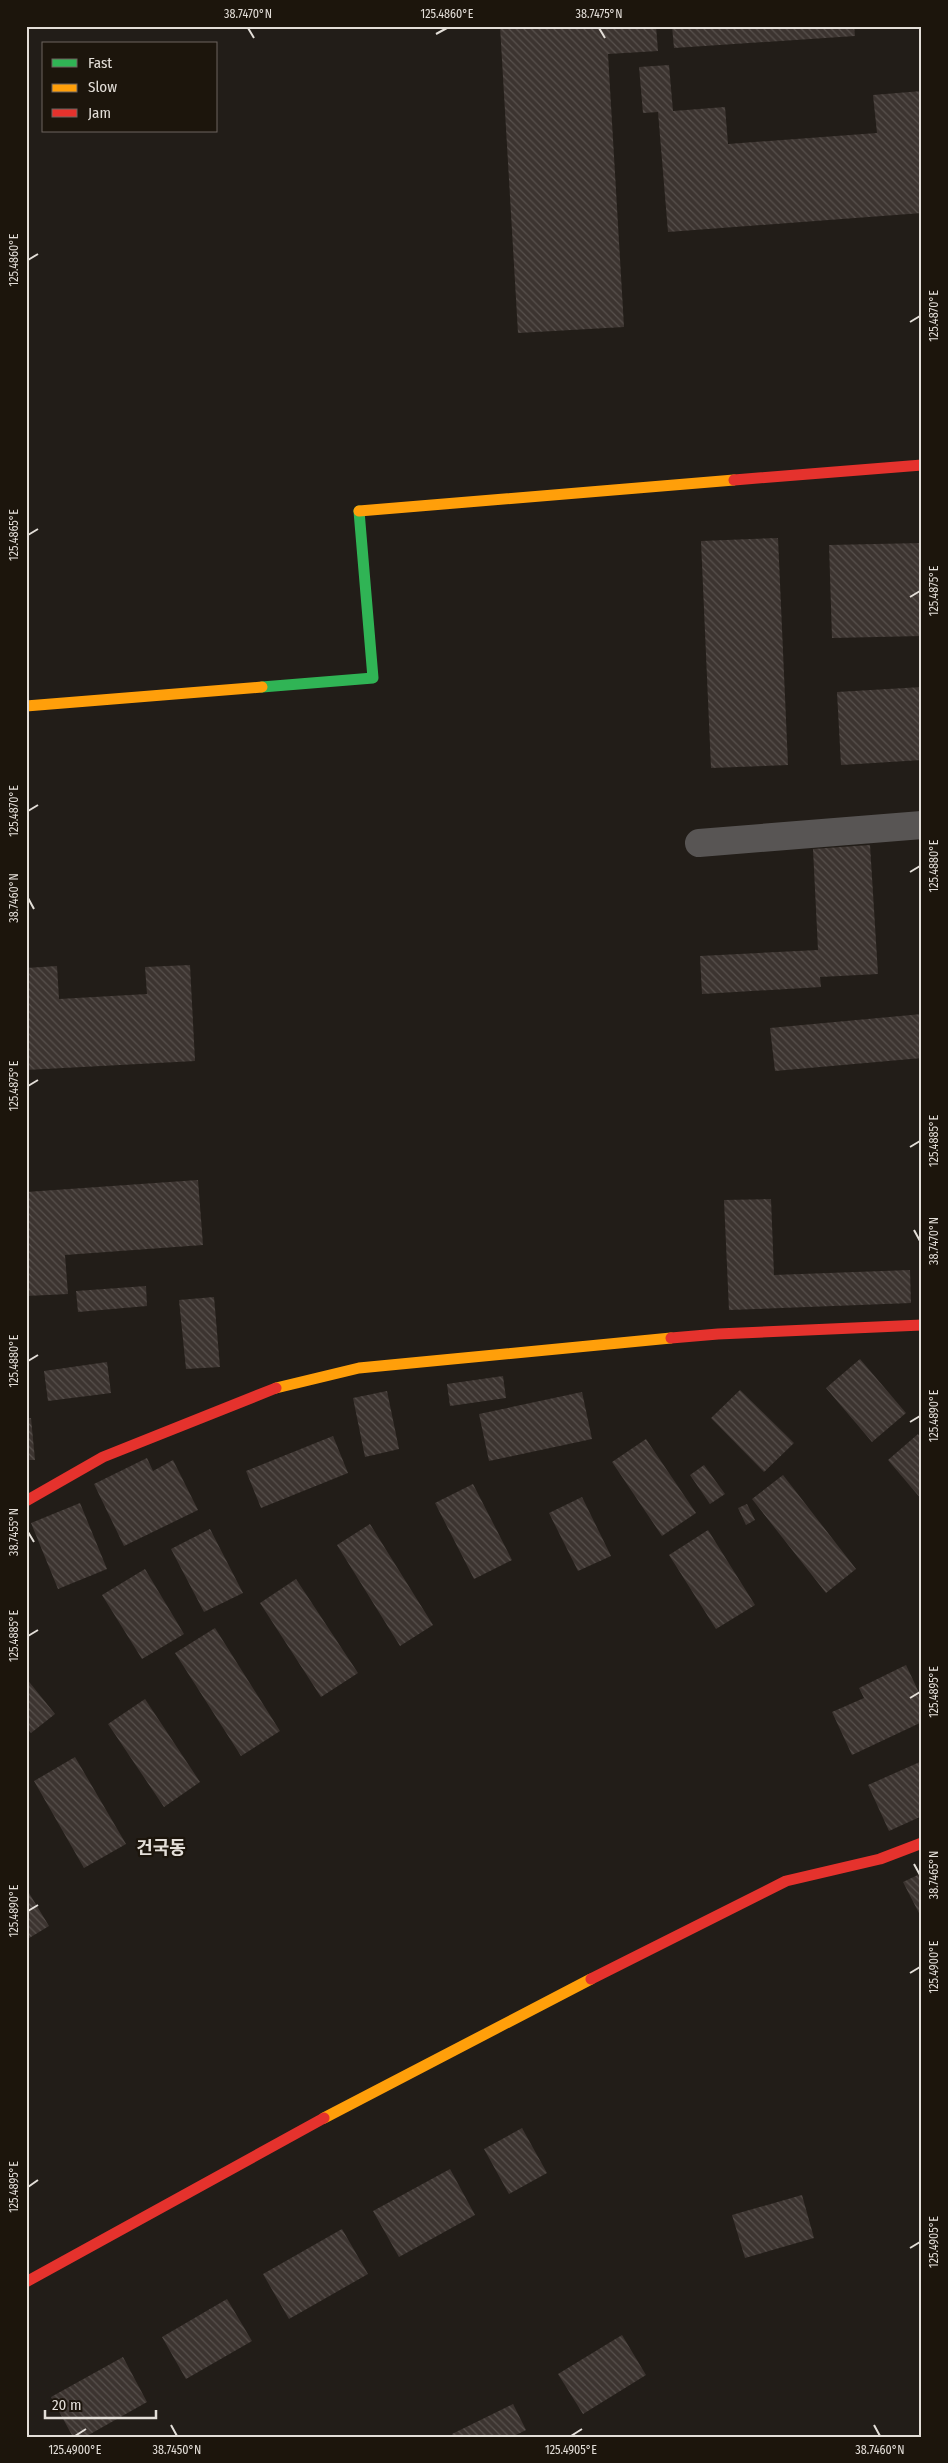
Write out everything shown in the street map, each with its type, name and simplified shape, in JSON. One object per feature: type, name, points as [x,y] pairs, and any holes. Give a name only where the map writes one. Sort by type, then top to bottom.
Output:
[{"type":"street","points":[[26,706],[373,678],[358,511],[922,465]]},
{"type":"street","points":[[699,843],[922,825]]},
{"type":"street","points":[[26,1501],[103,1457],[157,1434],[274,1389],[359,1368],[718,1334],[922,1325]]},
{"type":"street","points":[[26,2282],[333,2112],[636,1955],[786,1881],[880,1859],[922,1843]]},
{"type":"building","points":[[500,26],[656,26],[658,51],[608,54],[624,327],[518,333]]},
{"type":"building","points":[[672,26],[854,26],[855,36],[674,48]]},
{"type":"building","points":[[669,65],[673,111],[725,107],[728,144],[877,133],[873,95],[922,91],[922,213],[668,232],[658,112],[643,113],[639,67]]},
{"type":"building","points":[[778,538],[788,765],[711,768],[701,541]]},
{"type":"building","points":[[922,543],[922,636],[832,638],[829,545]]},
{"type":"building","points":[[922,687],[922,760],[841,765],[837,692]]},
{"type":"building","points":[[870,845],[878,974],[820,977],[821,987],[702,994],[700,956],[818,950],[813,849]]},
{"type":"building","points":[[190,965],[195,1061],[26,1070],[26,968],[57,966],[59,999],[147,994],[145,967]]},
{"type":"building","points":[[922,1014],[922,1058],[775,1071],[770,1028]]},
{"type":"building","points":[[198,1180],[203,1245],[65,1255],[68,1294],[26,1296],[26,1192]]},
{"type":"building","points":[[771,1199],[774,1275],[910,1270],[911,1303],[729,1310],[724,1200]]},
{"type":"building","points":[[146,1286],[147,1306],[78,1312],[76,1291]]},
{"type":"building","points":[[214,1297],[220,1367],[186,1369],[179,1300]]},
{"type":"building","points":[[860,1359],[906,1413],[872,1442],[826,1388]]},
{"type":"building","points":[[107,1362],[111,1393],[48,1401],[44,1371]]},
{"type":"building","points":[[503,1376],[506,1398],[450,1406],[447,1384]]},
{"type":"building","points":[[740,1390],[794,1443],[764,1472],[711,1418]]},
{"type":"building","points":[[387,1391],[399,1449],[365,1457],[353,1398]]},
{"type":"building","points":[[582,1392],[592,1439],[489,1461],[479,1414]]},
{"type":"building","points":[[26,1418],[31,1418],[35,1460],[26,1460]]},
{"type":"building","points":[[918,1434],[922,1439],[922,1500],[888,1460]]},
{"type":"building","points":[[333,1436],[348,1473],[261,1508],[246,1471]]},
{"type":"building","points":[[646,1439],[696,1513],[662,1536],[612,1462]]},
{"type":"building","points":[[147,1458],[153,1471],[173,1460],[198,1510],[124,1546],[94,1484]]},
{"type":"building","points":[[704,1465],[725,1494],[710,1504],[690,1475]]},
{"type":"building","points":[[783,1475],[856,1569],[826,1593],[752,1499]]},
{"type":"building","points":[[473,1484],[512,1560],[474,1579],[435,1503]]},
{"type":"building","points":[[582,1497],[611,1556],[578,1571],[549,1513]]},
{"type":"building","points":[[80,1503],[107,1569],[58,1589],[31,1523]]},
{"type":"building","points":[[747,1504],[755,1520],[746,1525],[738,1508]]},
{"type":"building","points":[[370,1524],[433,1625],[400,1646],[337,1545]]},
{"type":"building","points":[[210,1529],[243,1593],[204,1612],[171,1549]]},
{"type":"building","points":[[708,1530],[755,1605],[716,1629],[669,1555]]},
{"type":"building","points":[[145,1569],[184,1634],[142,1659],[102,1595]]},
{"type":"building","points":[[296,1579],[358,1673],[321,1697],[260,1603]]},
{"type":"building","points":[[215,1628],[280,1731],[241,1756],[175,1653]]},
{"type":"building","points":[[906,1665],[922,1699],[922,1722],[852,1755],[832,1712],[864,1698],[859,1688]]},
{"type":"building","points":[[26,1678],[55,1714],[31,1733],[26,1727]]},
{"type":"building","points":[[145,1699],[200,1782],[164,1807],[108,1724]]},
{"type":"building","points":[[75,1757],[126,1844],[84,1868],[34,1781]]},
{"type":"building","points":[[922,1761],[922,1816],[889,1831],[868,1785]]},
{"type":"building","points":[[922,1873],[922,1919],[903,1882]]},
{"type":"building","points":[[26,1888],[49,1926],[26,1940]]},
{"type":"building","points":[[522,2128],[547,2173],[509,2194],[484,2149]]},
{"type":"building","points":[[450,2169],[475,2215],[399,2257],[373,2211]]},
{"type":"building","points":[[802,2195],[814,2238],[745,2258],[732,2215]]},
{"type":"building","points":[[342,2229],[368,2274],[289,2319],[263,2274]]},
{"type":"building","points":[[227,2299],[252,2341],[186,2379],[162,2337]]},
{"type":"building","points":[[622,2335],[646,2375],[583,2414],[558,2374]]},
{"type":"building","points":[[123,2357],[147,2402],[85,2437],[73,2437],[51,2397]]},
{"type":"building","points":[[513,2404],[526,2430],[512,2437],[454,2437],[452,2434]]},
{"type":"traffic: fast","points":[[262,687],[373,678],[359,511]]},
{"type":"traffic: slow","points":[[359,511],[734,480]]},
{"type":"traffic: slow","points":[[26,706],[262,687]]},
{"type":"traffic: slow","points":[[276,1388],[359,1368],[671,1338]]},
{"type":"traffic: slow","points":[[324,2118],[591,1979]]},
{"type":"traffic: jam","points":[[734,480],[922,465]]},
{"type":"traffic: jam","points":[[671,1338],[718,1334],[922,1325]]},
{"type":"traffic: jam","points":[[26,1501],[103,1457],[276,1388]]},
{"type":"traffic: jam","points":[[591,1979],[786,1881],[880,1859],[922,1843]]},
{"type":"traffic: jam","points":[[26,2282],[324,2118]]},
{"type":"district","name":"건국동","points":[[161,1848]]}]
